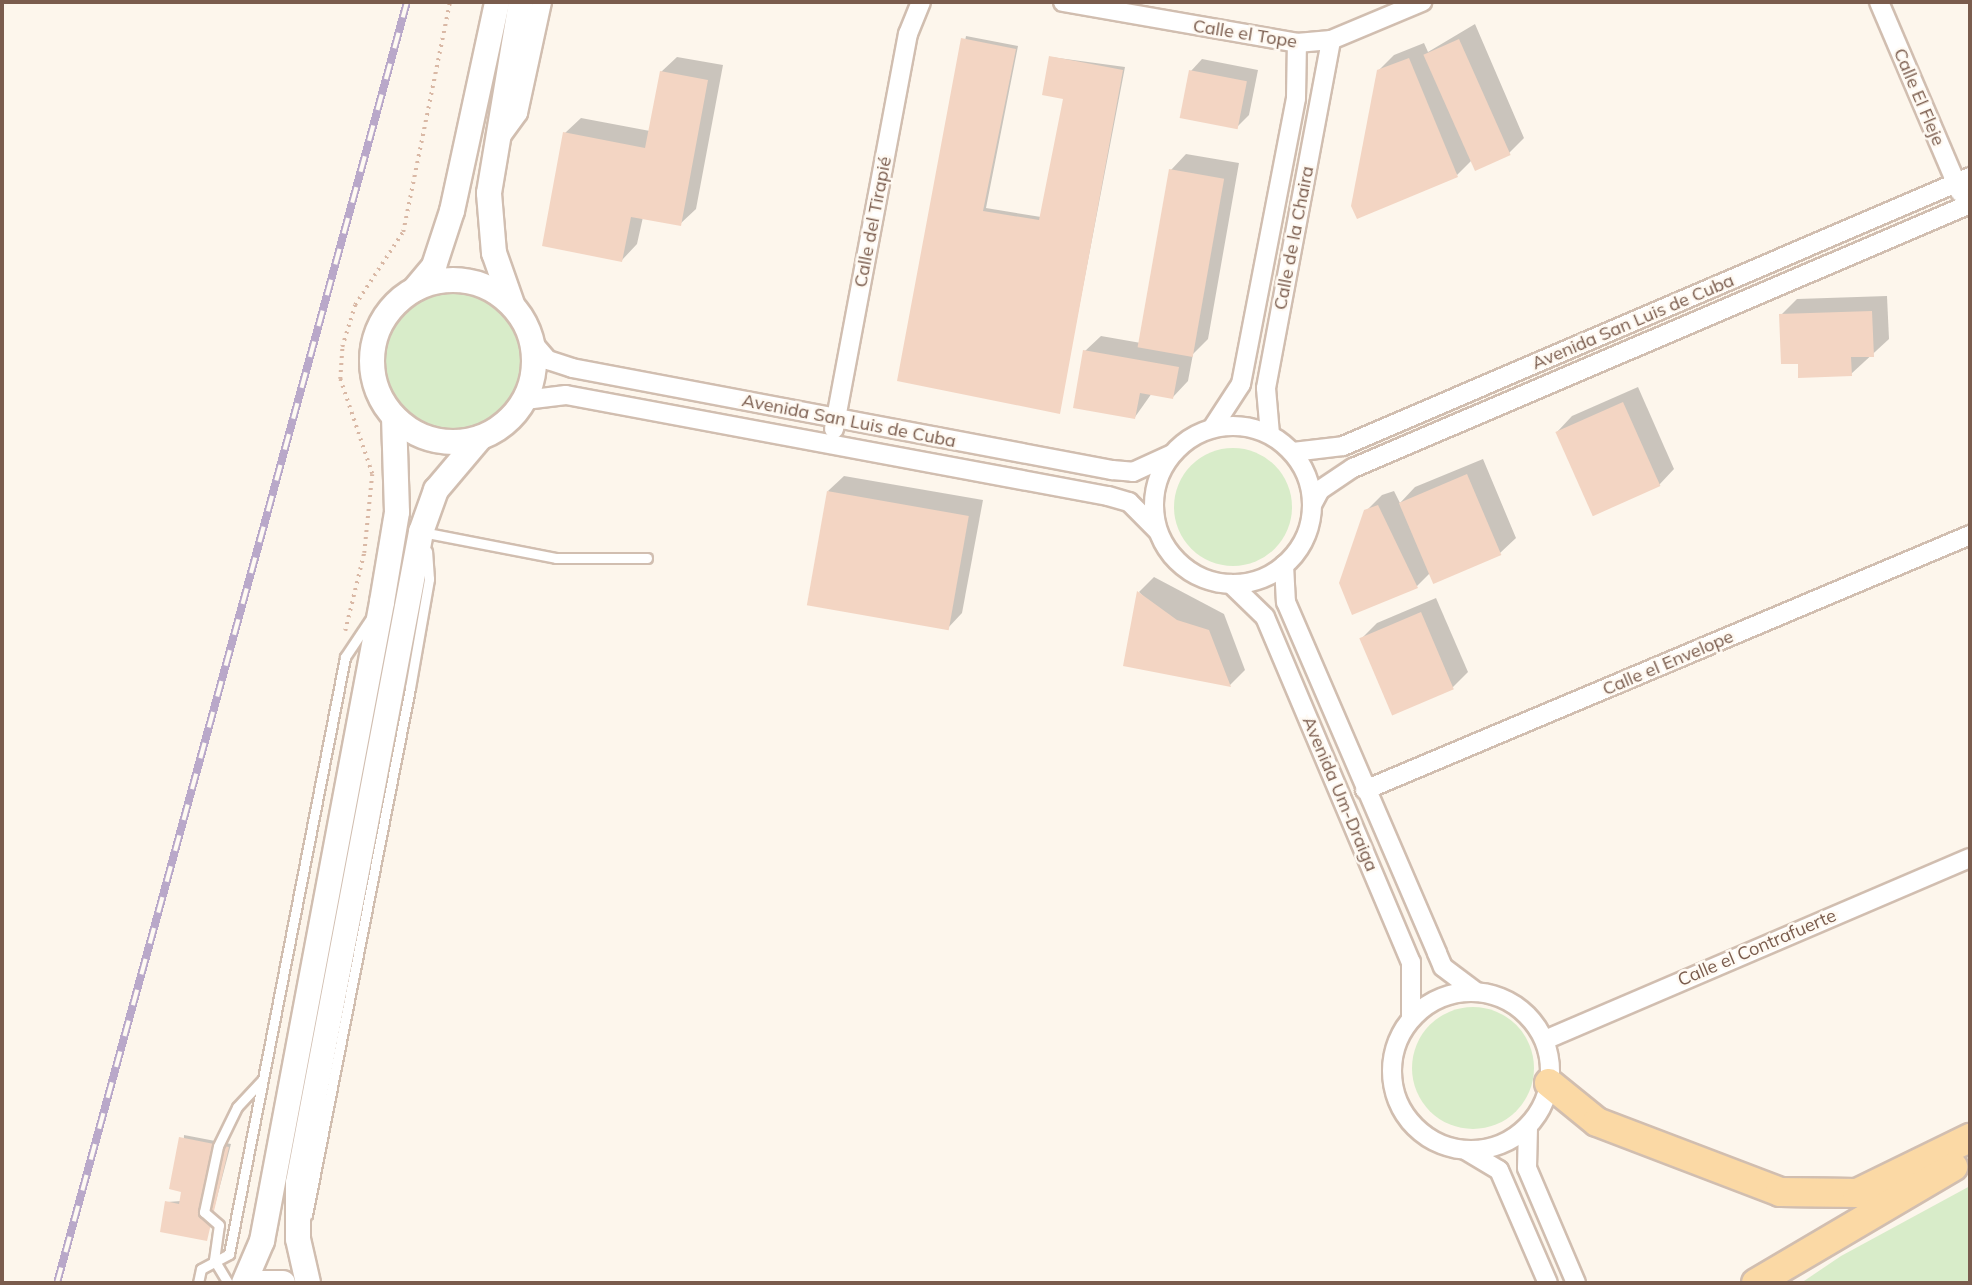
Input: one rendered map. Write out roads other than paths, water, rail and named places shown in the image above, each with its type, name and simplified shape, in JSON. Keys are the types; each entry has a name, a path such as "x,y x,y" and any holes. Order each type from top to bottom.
{"main road":[{"path":"1549,1083 1597,1122 1780,1192 1857,1193 1970,1138"},
{"path":"1756,1283 1970,1158"}],"street":[{"path":"480,438 434,440 394,418 381,400 371,359 383,318 415,289 434,266 452,211 497,2"},
{"path":"309,1283 298,1239 309,1113 421,532 436,490 480,438 513,416 525,400 533,343 512,305 490,223 495,145 522,2"},
{"path":"495,145 518,113 542,2"},
{"name":"Calle del Tirapié","path":"831,444 908,34 920,2"},
{"name":"Calle el Tope","path":"1063,2 1297,43 1331,40 1422,2"},
{"name":"Calle El Fleje","path":"1880,2 1966,196"},
{"name":"Calle de la Chaira","path":"1270,434 1266,388 1331,40"},
{"name":"Calle de la Chaira","path":"1213,427 1241,384 1296,98 1297,43"},
{"name":"Avenida San Luis de Cuba","path":"1293,452 1343,446 1966,196"},
{"name":"Avenida San Luis de Cuba","path":"1313,503 1320,490 1353,468 1966,196"},
{"path":"415,289 456,280 496,292 512,305"},
{"name":"Avenida San Luis de Cuba","path":"533,343 548,360 572,368 1112,470 1133,472 1170,455"},
{"name":"Avenida San Luis de Cuba","path":"525,400 566,395 1108,496 1129,502 1157,530"},
{"path":"244,1283 261,1241 382,602 397,512 394,418"},
{"path":"1242,426 1270,434 1293,452 1313,503 1300,548 1284,565 1260,580 1231,584 1185,569 1157,530 1157,478 1170,455 1213,427 1242,426"},
{"name":"Calle el Envelope","path":"1365,790 1970,535"},
{"name":"Avenida Um-Draiga","path":"1284,565 1286,602 1443,967 1475,991"},
{"name":"Avenida Um-Draiga","path":"1231,584 1265,617 1411,962 1411,1018"},
{"name":"Calle el Contrafuerte","path":"1545,1040 1970,858"},
{"path":"1548,1283 1499,1170 1464,1150 1424,1134 1398,1100 1395,1049 1411,1018 1440,998 1475,991 1517,1006 1545,1040 1549,1083 1528,1127 1527,1168 1576,1283"},
{"path":"1464,1150 1496,1146 1528,1127"},
{"path":"254,1283 283,1283"}],"lane":[{"path":"421,532 556,558 648,558"},
{"path":"198,1283 201,1269 229,1254 345,657 382,602"},
{"path":"228,1283 214,1260 219,1225 204,1212 218,1146 237,1107 263,1079"}],"railway":[{"path":"57,1283 407,2"}]}
